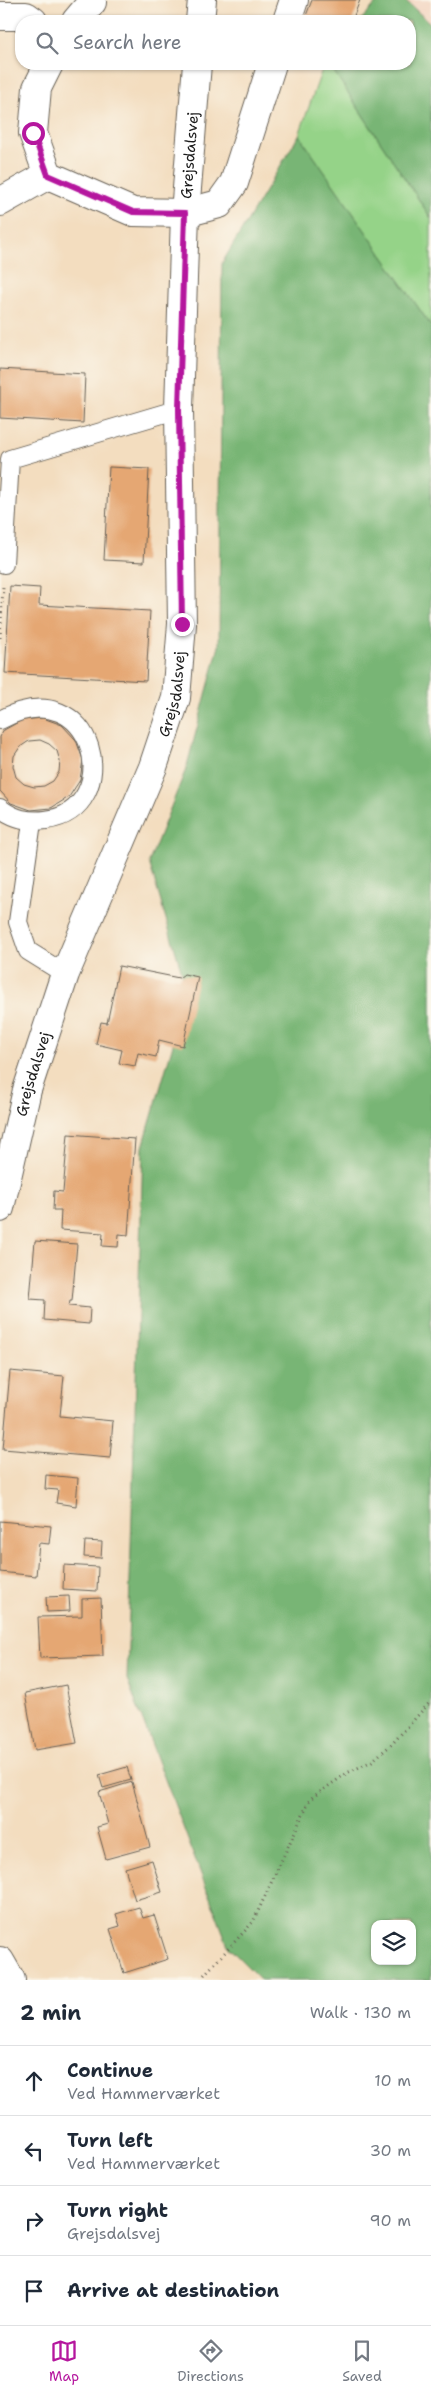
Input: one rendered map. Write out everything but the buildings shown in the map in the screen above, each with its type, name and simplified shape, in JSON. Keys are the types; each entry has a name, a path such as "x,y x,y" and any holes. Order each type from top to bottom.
{"street":[{"path":"201,15 202,0"},
{"path":"289,15 294,0"},
{"path":"0,16 15,16"},
{"path":"46,70 37,88 33,133 48,175 133,212 185,213 219,204 234,183 270,70"},
{"name":"Grejsdalsvej","path":"0,1208 5,1161 65,974 153,767 176,698 182,624 179,409 185,213 196,70"},
{"path":"0,202 48,175"},
{"path":"0,1961 11,1980"}],"lane":[{"path":"4,564 10,459 179,409"},
{"path":"0,720 19,710 41,708 63,714 80,727 91,747 94,769 88,791 74,808 54,819 32,822 10,816 0,808"},
{"path":"32,822 18,922 28,951 65,974"}],"path":[{"path":"0,638 4,564"},
{"path":"204,1975 253,1922 310,1799 347,1773 372,1761 392,1744 431,1701"}],"shaded area":[{"path":"405,0 431,0 431,24"}],"green space":[{"path":"379,0 405,0 431,24 431,218 333,70 416,70 416,15 365,15"},
{"path":"322,70 333,70 431,218 431,326 299,135"},
{"path":"299,135 431,326 431,1980 261,1980 229,1948 127,1679 143,1147 188,993 149,862 186,769 219,646 222,263"}],"route":[{"path":"33,133 48,175 133,212 185,213 179,409 182,624"}]}
